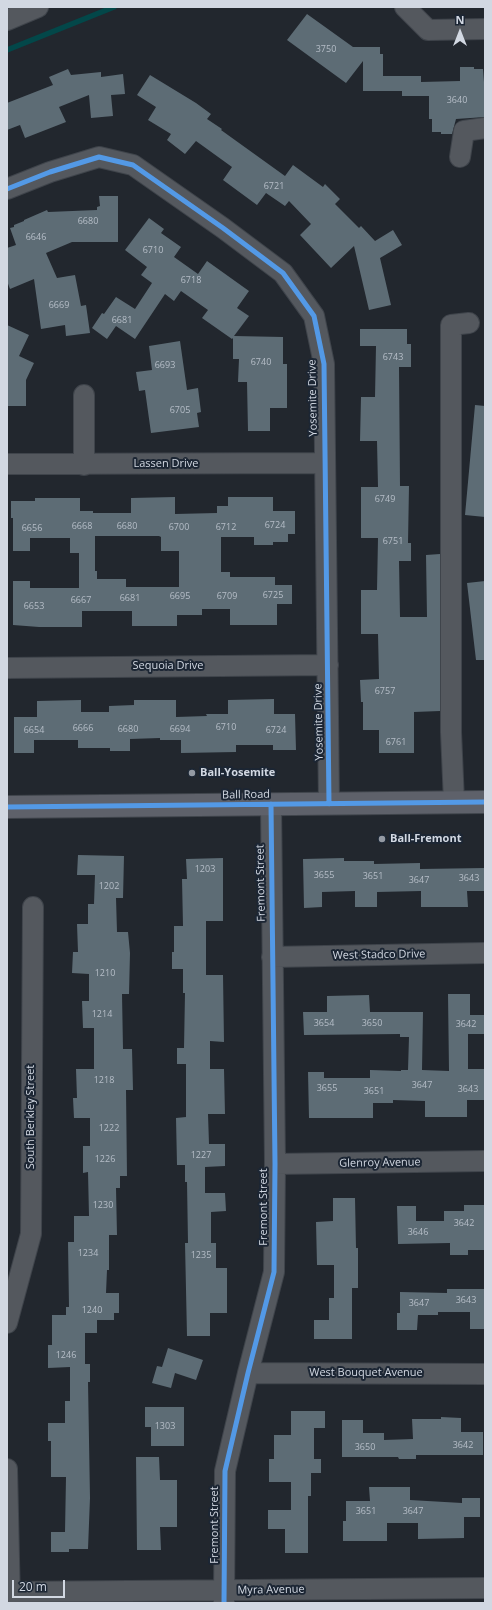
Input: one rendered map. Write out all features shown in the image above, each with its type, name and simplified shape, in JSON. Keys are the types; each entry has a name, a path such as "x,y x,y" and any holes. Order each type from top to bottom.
{"main road":[{"name":"Ball Road","path":"7,807 485,802"}],"street":[{"path":"7,20 38,7"},
{"path":"405,7 428,30 485,29"},
{"path":"460,157 464,131 485,128"},
{"name":"Yosemite Drive","path":"7,189 50,172 100,157 133,165 223,228 283,273 314,316 324,364 329,804"},
{"path":"454,802 451,732 451,325 469,323"},
{"path":"84,395 84,464"},
{"name":"Lassen Drive","path":"7,464 324,463"},
{"name":"Sequoia Drive","path":"7,668 328,665"},
{"name":"Fremont Street","path":"224,1596 225,1471 274,1272 275,1164 271,804"},
{"name":"South Berkley Street","path":"7,1323 31,1234 32,907"},
{"name":"West Stadco Drive","path":"272,957 485,952"},
{"name":"Glenroy Avenue","path":"275,1164 485,1161"},
{"name":"West Bouquet Avenue","path":"248,1373 485,1374"},
{"path":"7,1469 10,1598"},
{"name":"Myra Avenue","path":"10,1598 438,1596 485,1588"}],"building":[{"path":"307,14 353,47 380,47 380,54 383,54 383,76 421,76 421,82 460,81 460,67 474,67 474,69 483,69 485,82 485,117 456,119 452,134 432,132 432,119 429,119 429,96 402,96 402,91 363,91 363,61 346,83 287,40"},
{"path":"68,69 71,75 101,72 101,77 123,74 125,94 111,95 113,116 91,118 89,95 59,107 66,122 25,138 20,125 7,130 7,103 53,85 49,77"},
{"path":"150,75 211,114 207,119 285,176 293,165 323,187 325,184 340,199 335,204 359,228 361,226 375,241 393,230 402,245 380,258 391,305 369,310 354,246 331,268 300,235 311,224 289,201 285,206 266,193 257,205 223,180 232,167 196,141 185,154 167,140 171,134 148,120 156,107 137,95"},
{"path":"99,196 118,196 118,242 72,242 46,253 57,278 75,275 81,306 86,305 90,333 66,336 65,325 41,329 34,279 10,289 7,281 7,248 16,245 10,228 47,210 48,212 97,210 97,207 100,206"},
{"path":"149,218 164,229 161,233 181,247 174,257 198,274 207,261 249,291 237,308 249,316 234,336 283,337 283,364 287,364 287,408 270,408 270,431 248,431 247,382 238,382 239,359 233,359 233,338 232,339 202,318 208,310 181,291 174,301 165,294 135,339 116,326 107,339 92,328 102,313 104,314 116,297 135,309 152,283 141,275 147,267 125,250"},
{"path":"7,325 29,335 19,356 34,363 26,380 26,406 7,406"},
{"path":"360,329 407,329 407,344 411,344 411,367 399,367 400,486 409,486 408,543 411,543 411,561 399,561 400,617 427,617 426,555 440,554 440,711 414,712 414,753 379,753 379,730 363,730 363,702 361,702 360,680 379,679 378,634 361,634 361,590 377,590 378,538 361,538 361,487 378,487 377,441 360,441 361,397 375,397 376,346 360,346"},
{"path":"180,341 187,390 198,388 201,412 197,413 199,427 151,433 145,390 139,391 136,372 152,370 149,346"},
{"path":"475,405 485,406 485,517 465,515"},
{"path":"175,497 175,514 217,513 217,506 228,506 228,497 273,497 273,511 295,511 295,534 288,534 288,542 273,542 273,545 254,545 254,537 221,537 221,572 230,572 230,577 275,577 275,585 292,585 292,604 277,604 277,625 230,625 230,609 202,609 202,615 177,615 177,626 132,626 132,611 82,611 82,627 39,627 13,625 13,581 30,581 30,588 79,588 79,553 70,553 70,538 30,538 30,551 13,551 13,518 11,518 11,501 35,501 35,498 80,498 80,511 93,511 93,513 131,513 131,498","holes":["95,536 161,537 161,551 179,551 179,587 126,587 126,579 97,579 97,571 95,571"]},
{"path":"485,581 485,660 476,660 467,583"},
{"path":"274,699 274,714 295,714 296,750 273,750 273,745 236,745 236,752 181,753 181,740 160,740 160,738 130,739 130,751 110,751 110,748 78,748 78,740 34,740 34,753 14,753 14,717 37,717 37,701 81,700 81,712 109,712 109,706 134,705 134,700 176,700 176,717 207,716 206,714 228,714 228,700"},
{"path":"78,855 124,856 123,898 116,898 117,932 128,932 130,953 129,994 122,994 123,1049 132,1049 133,1090 126,1090 127,1176 120,1176 120,1188 116,1188 117,1235 109,1235 109,1270 107,1270 106,1293 119,1293 119,1313 114,1313 114,1320 97,1320 97,1333 85,1333 85,1364 90,1364 90,1382 88,1382 90,1498 88,1549 69,1549 69,1552 51,1552 51,1532 65,1532 66,1477 51,1477 51,1441 48,1441 48,1423 65,1423 65,1401 70,1401 70,1367 48,1368 48,1345 52,1345 52,1315 66,1315 66,1307 69,1307 68,1242 74,1242 74,1216 89,1216 88,1172 83,1173 83,1146 90,1146 90,1118 74,1118 73,1098 77,1098 76,1069 94,1069 94,1028 83,1028 82,1001 89,1001 89,974 72,973 73,952 78,952 77,924 88,924 88,904 94,904 95,875 77,875"},
{"path":"223,858 223,921 206,921 206,975 223,975 224,1042 210,1041 210,1069 224,1069 225,1114 208,1114 209,1144 225,1144 225,1166 205,1167 205,1193 225,1193 226,1211 211,1212 211,1243 216,1243 216,1268 227,1268 227,1313 210,1313 210,1336 187,1336 185,1243 188,1243 187,1182 185,1182 185,1165 177,1165 176,1118 186,1117 186,1064 177,1064 177,1048 184,1048 185,993 183,993 183,969 172,969 172,952 174,952 174,926 183,926 182,879 187,879 186,859"},
{"path":"344,858 344,861 374,861 374,864 420,863 420,869 485,868 485,891 467,891 468,907 421,907 421,891 377,892 377,907 355,907 355,891 322,892 322,907 304,908 303,859"},
{"path":"448,994 470,994 470,1015 485,1015 485,1034 468,1034 468,1069 485,1069 485,1100 467,1100 467,1117 425,1117 425,1101 393,1100 393,1103 373,1103 373,1118 309,1118 308,1072 324,1072 324,1078 370,1078 370,1070 408,1070 409,1037 400,1037 400,1034 304,1035 303,1012 327,1012 327,996 369,995 370,1012 423,1012 422,1070 449,1071"},
{"path":"333,1198 355,1198 356,1248 358,1248 358,1288 352,1288 352,1339 314,1339 314,1320 329,1320 329,1298 334,1298 334,1265 317,1265 316,1222 333,1221"},
{"path":"464,1205 485,1205 485,1250 468,1250 468,1255 450,1255 450,1243 398,1244 397,1206 416,1206 416,1221 444,1221 444,1211 464,1211"},
{"path":"447,1289 485,1289 485,1329 470,1329 470,1312 438,1312 438,1315 418,1315 417,1330 397,1330 397,1313 400,1313 400,1292 447,1293"},
{"path":"168,1348 203,1360 196,1380 175,1373 171,1388 152,1383 157,1366 162,1367"},
{"path":"145,1407 184,1407 184,1446 151,1446 151,1427 145,1427"},
{"path":"291,1411 325,1411 325,1428 314,1428 314,1459 321,1459 321,1473 311,1473 311,1496 308,1496 308,1553 285,1553 285,1529 268,1529 268,1510 291,1510 291,1482 269,1482 269,1459 274,1459 274,1435 291,1435"},
{"path":"441,1417 461,1418 461,1432 483,1432 483,1455 416,1455 416,1459 399,1459 398,1457 342,1457 342,1420 363,1420 363,1433 384,1433 384,1440 413,1439 412,1419 441,1419"},
{"path":"136,1457 159,1457 160,1480 177,1480 177,1527 160,1527 161,1550 137,1550"},
{"path":"369,1487 410,1487 410,1500 462,1503 462,1498 480,1498 480,1517 464,1517 464,1538 418,1539 418,1523 387,1523 387,1541 343,1541 343,1521 346,1521 346,1501 370,1501"}],"waterway":[{"path":"7,50 114,7"}],"cycle path":[{"path":"7,189 50,172 99,157 133,165 223,228 283,273 314,316 324,364 329,804"},
{"path":"7,807 485,802"},
{"path":"224,1603 225,1471 274,1272 275,1164 271,804"}],"place":[{"name":"Ball-Yosemite","path":"192,773"},
{"name":"Ball-Fremont","path":"382,839"}]}
